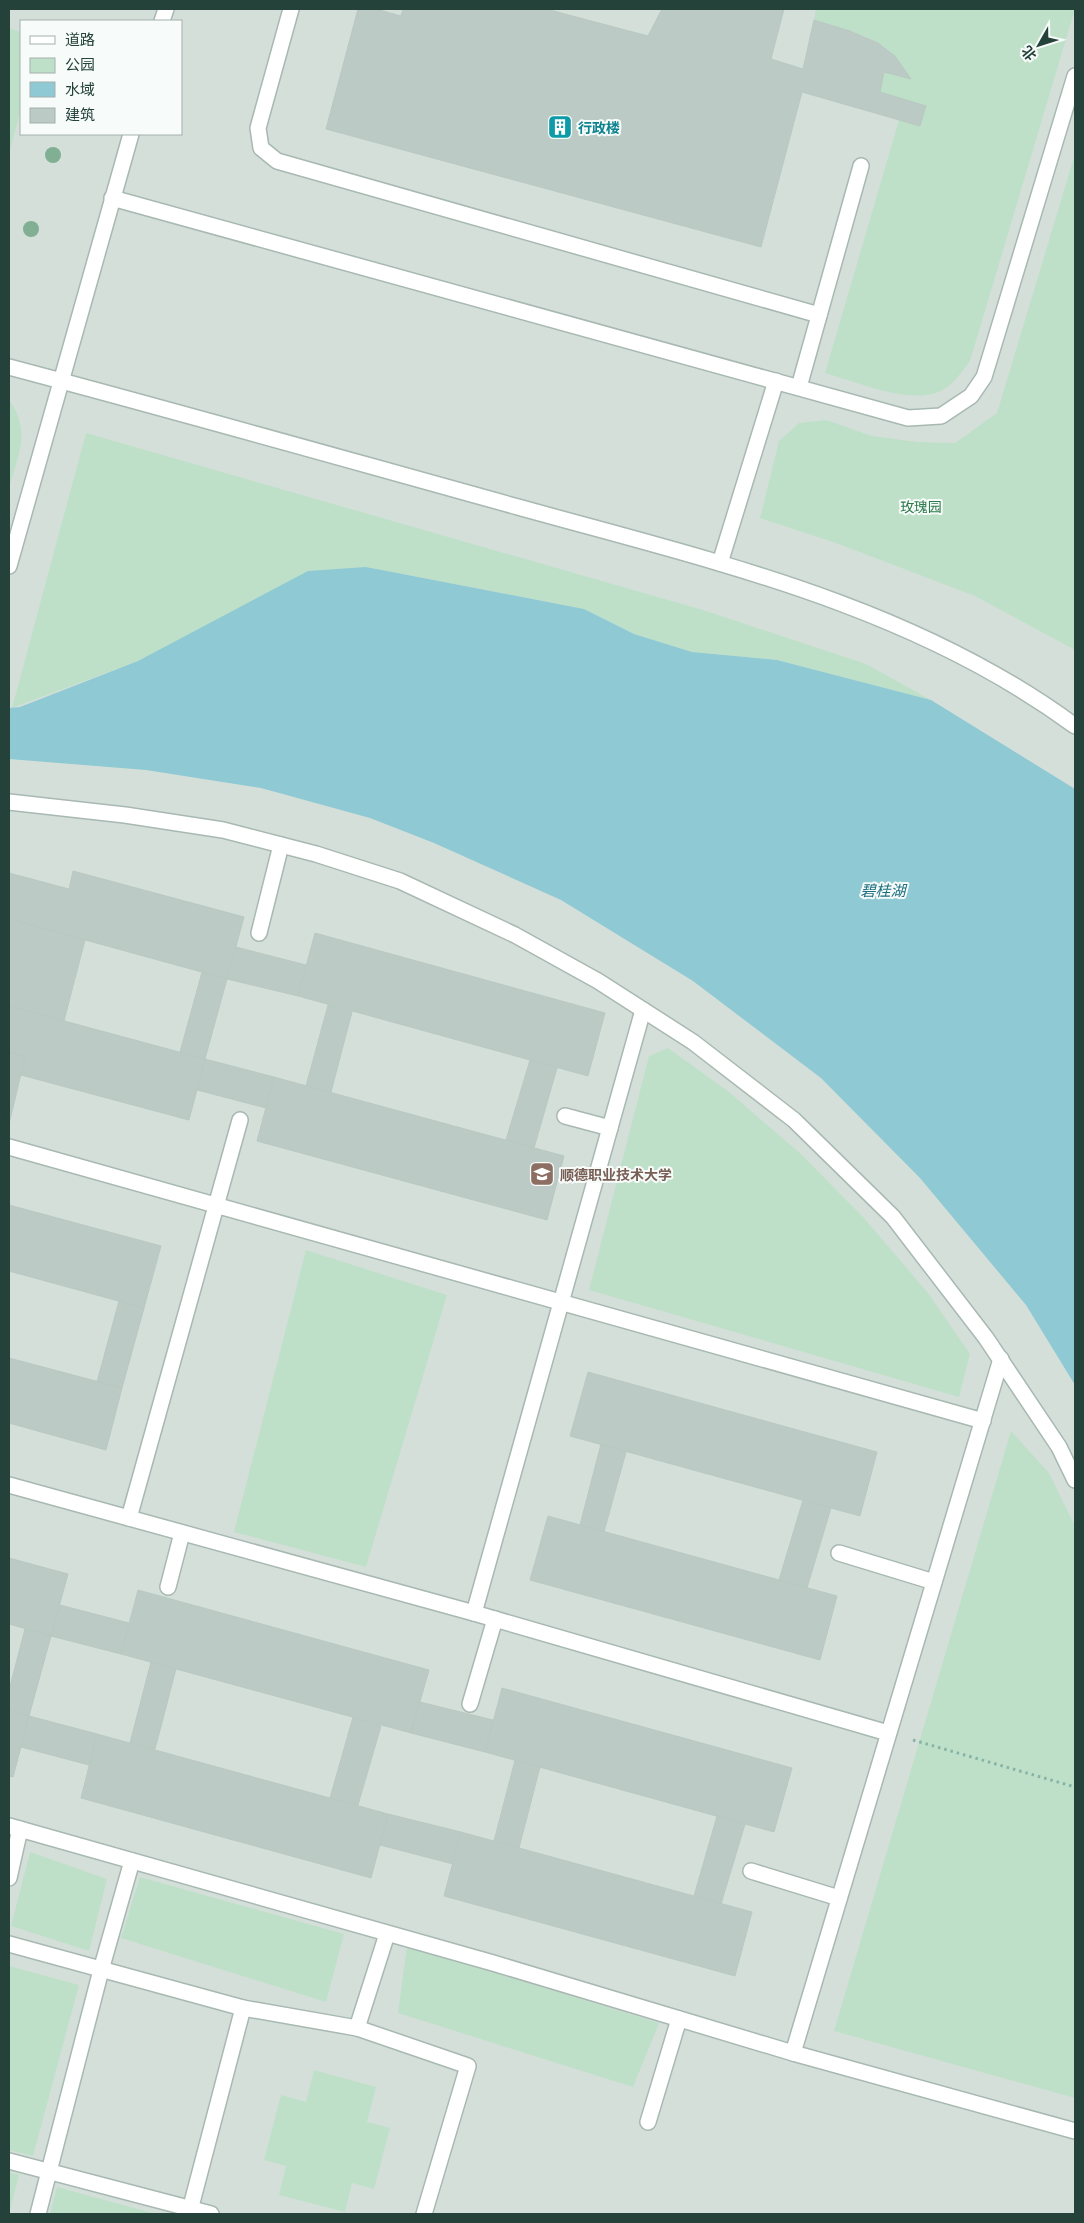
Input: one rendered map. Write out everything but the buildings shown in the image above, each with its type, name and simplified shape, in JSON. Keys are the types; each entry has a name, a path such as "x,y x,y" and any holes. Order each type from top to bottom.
{"street":[{"path":"291,9 258,128 261,148 277,161 819,315"},
{"path":"112,198 908,418 941,416 971,396 984,377 1075,76"},
{"path":"9,566 131,135"},
{"path":"798,387 861,166"},
{"path":"9,367 781,580 917,632 1046,704 1075,726"},
{"path":"720,564 776,381"},
{"path":"9,802 124,814 223,830 281,845 400,882 515,935 598,981 693,1042 794,1120 893,1216 1001,1360 1059,1447 1075,1480"},
{"path":"259,933 281,845"},
{"path":"474,1613 643,1010"},
{"path":"565,1116 610,1128"},
{"path":"129,1518 240,1120"},
{"path":"9,1147 982,1421"},
{"path":"793,2053 1001,1360"},
{"path":"9,1485 474,1613 888,1733"},
{"path":"168,1587 182,1533"},
{"path":"839,1553 934,1582"},
{"path":"470,1704 495,1619"},
{"path":"9,1878 15,1827 793,2053 1075,2131"},
{"path":"38,2214 101,1970 132,1861"},
{"path":"751,1871 839,1898"},
{"path":"357,2028 387,1934"},
{"path":"9,1944 243,2008 357,2028 468,2066 424,2214"},
{"path":"190,2211 243,2008"},
{"path":"648,2122 680,2019"},
{"path":"9,2161 190,2211 211,2214"}],"path":[{"path":"888,1733 1075,1788"}],"shaded area":[{"name":"顺德职业技术大学","path":"9,9 1075,9 1075,2214 9,2214"}],"green space":[{"path":"816,9 1075,9 970,361 953,382 941,391 928,395 898,394 825,373 899,120 920,126 926,107 880,92 884,72 910,78 895,56 867,37 814,20"},
{"path":"9,28 20,32 20,113 9,154"},
{"name":"玫瑰园","path":"1075,154 1075,650 975,596 833,542 760,518 779,441 799,423 826,420 872,436 918,442 955,443 997,413"},
{"path":"9,400 20,422 21,443 9,489"},
{"path":"86,433 703,610 866,664 931,700 777,660 692,652 634,634 584,609 366,567 138,661 12,708"},
{"path":"668,1048 729,1092 801,1154 864,1218 928,1293 970,1354 959,1397 589,1290 649,1056"},
{"path":"306,1250 447,1295 366,1567 234,1532"},
{"path":"1011,1431 1049,1473 1075,1526 1075,2098 834,2031"},
{"path":"30,1852 107,1879 89,1951 11,1926"},
{"path":"140,1877 344,1934 326,2002 121,1938"},
{"path":"407,1946 659,2023 633,2087 398,2013"},
{"path":"9,1966 79,1985 33,2156 9,2150"},
{"path":"314,2070 376,2087 367,2122 390,2128 374,2189 352,2183 345,2212 279,2195 286,2166 264,2160 281,2095 306,2102"},
{"path":"9,2172 19,2175 9,2214"},
{"path":"57,2187 156,2214 50,2214"}],"water":[{"name":"碧桂湖","path":"366,567 584,609 634,634 692,652 777,660 931,700 1075,789 1075,1385 1026,1305 920,1178 821,1078 693,981 561,900 434,843 370,818 261,788 146,770 9,759 9,708 20,707 138,661 308,571"}],"place":[{"name":"行政楼","path":"560,127"},
{"name":"顺德职业技术大学","path":"542,1174"}]}
